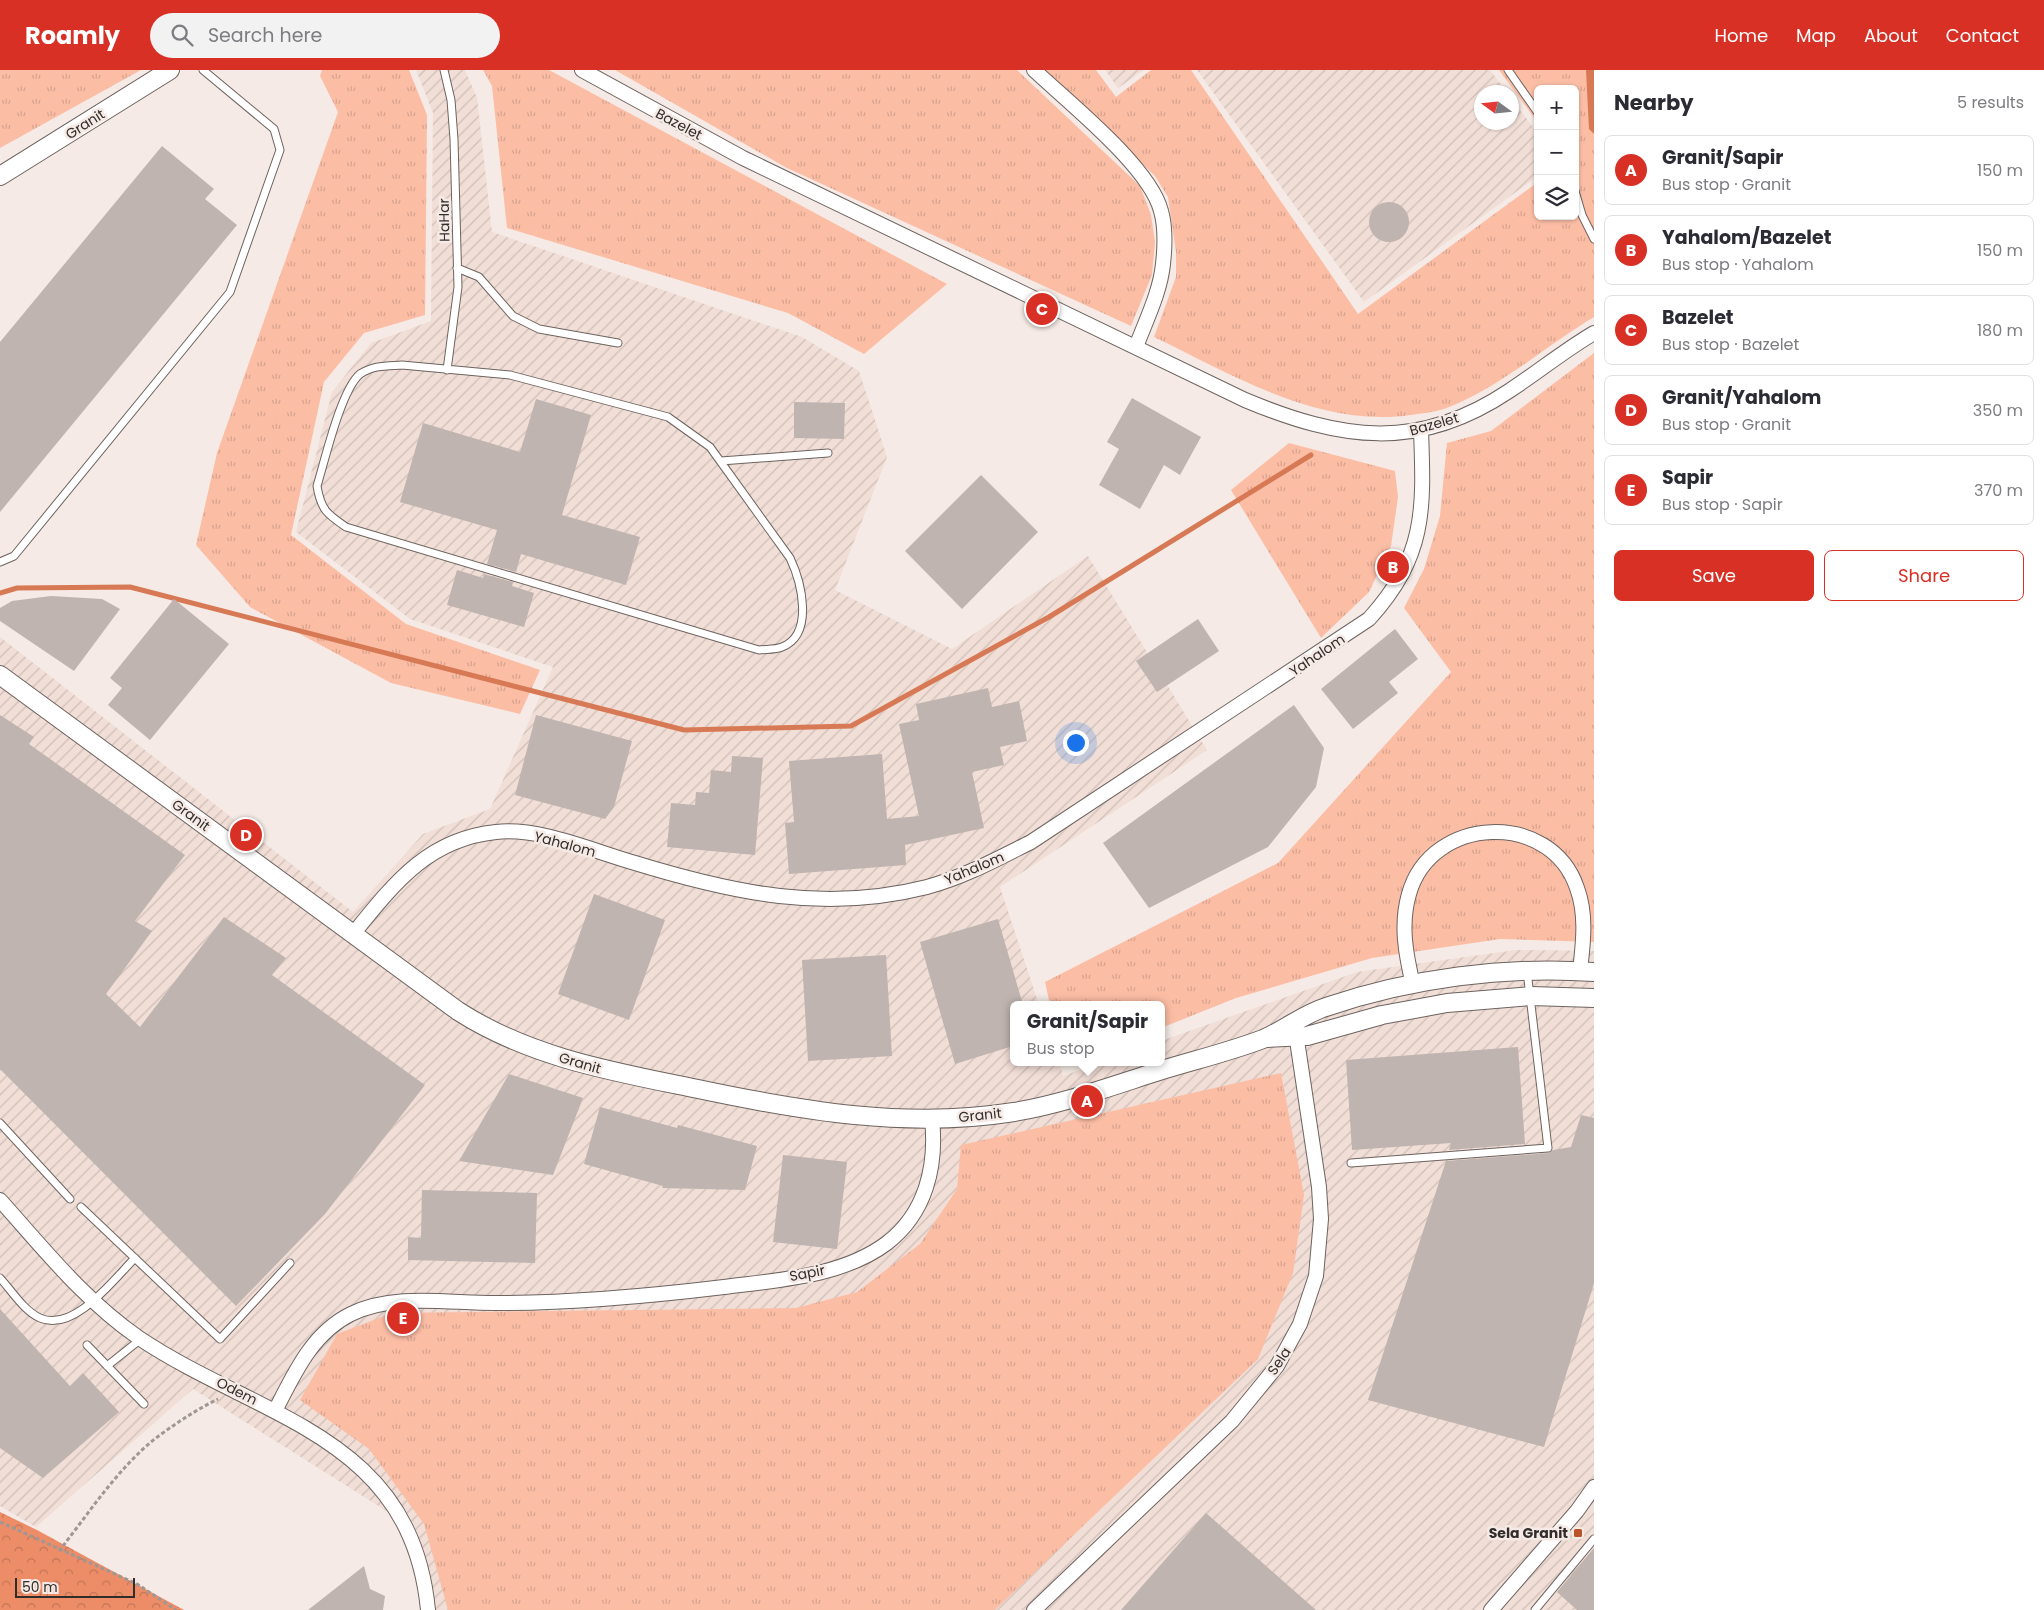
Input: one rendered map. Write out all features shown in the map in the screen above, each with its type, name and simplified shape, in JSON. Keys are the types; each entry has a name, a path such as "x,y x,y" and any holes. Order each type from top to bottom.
{"street":[{"name":"Granit","path":"0,176 170,70"},
{"name":"Bazelet","path":"582,70 743,158 1245,400 1317,426 1367,434 1421,430 1449,422 1478,409 1508,392 1594,333"},
{"path":"1034,70 1133,164 1149,183 1161,210 1165,236 1163,265 1157,293 1136,348"},
{"name":"Yahalom","path":"353,934 397,881 418,863 438,850 468,837 496,832 523,833 547,837 684,878 767,895 804,900 844,900 927,887 990,863 1031,842 1369,619 1390,595 1406,569 1415,542 1422,508 1421,430"},
{"name":"Granit","path":"0,675 471,1020 512,1040 557,1057 606,1071 782,1106 854,1116 932,1119 985,1116 1044,1106 1295,1030"},
{"path":"1295,1030 1324,1007 1413,985 1484,974 1527,971 1587,972 1583,921 1577,888 1570,872 1560,859 1545,847 1527,838 1503,832 1480,832 1459,838 1442,847 1427,859 1416,875 1404,914 1404,936 1413,985"},
{"path":"1295,1030 1414,1008 1480,999 1531,996 1594,998"},
{"name":"Sela","path":"1034,1610 1232,1421 1277,1366 1300,1324 1316,1276 1321,1219 1319,1187 1295,1030"},
{"name":"Sapir","path":"275,1411 301,1362 323,1334 352,1314 370,1307 417,1302 542,1302 661,1294 814,1273 842,1266 867,1255 887,1243 903,1228 915,1213 924,1196 933,1158 932,1119"},
{"name":"Odem","path":"0,1200 92,1301 141,1339 307,1427 343,1451 373,1479 397,1511 415,1546 426,1583 428,1610"},
{"path":"1491,1610 1577,1511 1594,1487"}],"lane":[{"path":"0,562 14,556 230,292 280,150 274,129 203,70"},
{"name":"HaHar","path":"444,70 451,100 454,139 458,287 446,370"},
{"path":"1508,70 1534,107"},
{"path":"1579,205 1594,239"},
{"path":"457,268 479,277 513,316 539,328 618,343"},
{"path":"379,366 446,370 510,375 668,416 710,447 790,558 798,575 803,598 802,622 797,635 783,647 759,650 739,645 346,527 327,513 320,502 317,486 348,388 361,374 379,366"},
{"path":"721,461 828,453"},
{"path":"1351,1163 1548,1148 1527,971"},
{"path":"0,1123 70,1199"},
{"path":"81,1206 220,1338 290,1263"},
{"path":"0,1278 29,1311 41,1319 54,1320 73,1317 92,1301 135,1258"},
{"path":"107,1366 141,1339"},
{"path":"87,1345 144,1404"},
{"path":"1535,1610 1594,1540"}],"path":[{"path":"59,1551 114,1481 155,1439 190,1414 236,1391"},
{"path":"0,1522 59,1551 137,1584 176,1610"}],"shaded area":[{"path":"416,70 465,70 477,98 492,232 802,337 859,371 887,457 835,590 952,649 1088,556 1207,750 1000,887 1038,1001 1010,1001 1010,1066 1060,1066 1063,1076 1091,1066 1165,1066 1165,1040 1357,972 1516,950 1594,951 1594,1610 430,1610 404,1522 193,1389 36,1527 0,1506 0,637 353,912 423,834 490,809 553,667 410,619 296,532 332,392 371,343 431,321 433,113"},
{"path":"1105,70 1144,70 1118,88"},
{"path":"1197,70 1490,70 1502,85 1474,85 1474,130 1519,130 1519,108 1534,129 1534,179 1364,302"},
{"path":"1586,70 1594,70 1594,134 1589,129"}],"green space":[{"path":"0,70 141,70 0,148"},
{"path":"322,70 409,70 427,115 425,315 364,333 324,382 291,535 406,624 540,670 520,714 391,683 250,607 196,545 217,453 338,112 320,76"},
{"path":"483,70 549,70 947,284 864,354 788,313 507,228 492,86"},
{"path":"615,70 1017,70 1140,186 1151,215 1155,242 1152,275 1131,326 787,168"},
{"path":"1045,70 1096,70 1116,97 1151,70 1191,70 1358,314 1534,185 1534,220 1579,220 1579,85 1534,85 1534,118 1519,97 1519,85 1510,85 1499,70 1594,70 1594,317 1486,389 1468,399 1440,410 1411,415 1377,417 1343,414 1278,396 1154,337 1176,277 1176,252 1168,197 1155,176"},
{"path":"1594,353 1594,942 1500,939 1372,958 1236,998 1165,1026 1165,1001 1049,1001 1045,982 1278,863 1451,672 1404,608 1424,569 1440,516 1447,443 1491,431"},
{"path":"1289,443 1395,471 1398,497 1391,546 1369,592 1321,638 1231,490"},
{"path":"1281,1073 1304,1195 1293,1273 1258,1359 995,1610 448,1610 424,1524 369,1449 300,1400 337,1334 392,1313 796,1308 857,1292 920,1244 957,1189 961,1145"},
{"path":"0,1512 37,1530 184,1610 0,1610"}],"building":[{"path":"162,146 214,189 205,199 237,225 0,512 0,342"},
{"path":"1393,202 1400,205 1406,211 1409,222 1408,230 1400,239 1393,242 1385,242 1378,239 1370,230 1369,218 1372,211 1381,203"},
{"path":"1132,398 1201,437 1180,475 1164,465 1140,509 1099,485 1119,449 1107,442"},
{"path":"536,399 591,415 562,515 640,537 626,585 521,554 516,572 487,564 497,530 400,502 423,423 520,452"},
{"path":"794,402 845,403 844,439 794,438"},
{"path":"981,475 1038,532 962,609 905,551"},
{"path":"457,570 483,578 484,574 513,582 512,586 534,593 524,627 447,605"},
{"path":"51,596 102,599 120,609 74,671 0,621 0,608 12,601"},
{"path":"174,599 229,644 150,740 108,705 122,688 110,678"},
{"path":"1198,619 1219,651 1157,692 1136,661"},
{"path":"1395,629 1418,659 1389,682 1398,693 1353,729 1321,689"},
{"path":"988,688 992,707 1019,701 1027,741 1000,747 1004,765 972,772 984,828 905,845 906,865 789,874 785,823 794,822 789,761 882,754 887,819 919,816 899,724 919,720 916,704"},
{"path":"1294,705 1324,748 1316,787 1268,847 1149,908 1103,843"},
{"path":"0,715 34,737 29,744 185,855 135,921 152,931 106,994 140,1027 224,917 286,958 272,975 425,1085 325,1214 236,1306 0,1069"},
{"path":"536,715 632,741 614,807 605,819 515,795"},
{"path":"732,756 763,758 755,855 667,847 671,803 695,805 696,792 709,793 711,770 731,772"},
{"path":"594,894 665,920 629,1020 558,994"},
{"path":"998,919 1022,1001 1010,1001 1010,1047 955,1064 920,942"},
{"path":"886,955 892,1056 808,1061 802,960"},
{"path":"1518,1047 1525,1144 1449,1150 1451,1143 1352,1150 1346,1060"},
{"path":"509,1074 583,1098 553,1175 459,1161"},
{"path":"600,1107 677,1128 678,1125 757,1146 745,1190 662,1188 663,1186 584,1164"},
{"path":"1581,1115 1594,1118 1594,1283 1544,1447 1368,1400 1446,1161 1548,1153 1553,1150 1571,1147"},
{"path":"783,1155 847,1162 837,1249 773,1242"},
{"path":"422,1190 537,1193 535,1263 408,1260 408,1237 421,1238"},
{"path":"0,1309 70,1386 83,1373 119,1412 43,1478 0,1448"},
{"path":"1206,1513 1316,1610 1121,1610"},
{"path":"1594,1548 1594,1610 1577,1610 1557,1592"},
{"path":"364,1566 370,1589 385,1596 383,1610 308,1610"}],"waterway":[{"path":"0,593 17,588 130,587 684,730 851,726 1049,617 1311,455"}],"place":[{"name":"Bazelet","path":"1042,309"},
{"name":"Yahalom/Bazelet","path":"1393,567"},
{"name":"Granit/Yahalom","path":"246,835"},
{"name":"Granit/Sapir","path":"1087,1101"},
{"name":"Sapir","path":"403,1318"},
{"name":"Sela Granit","path":"1578,1533"}]}
